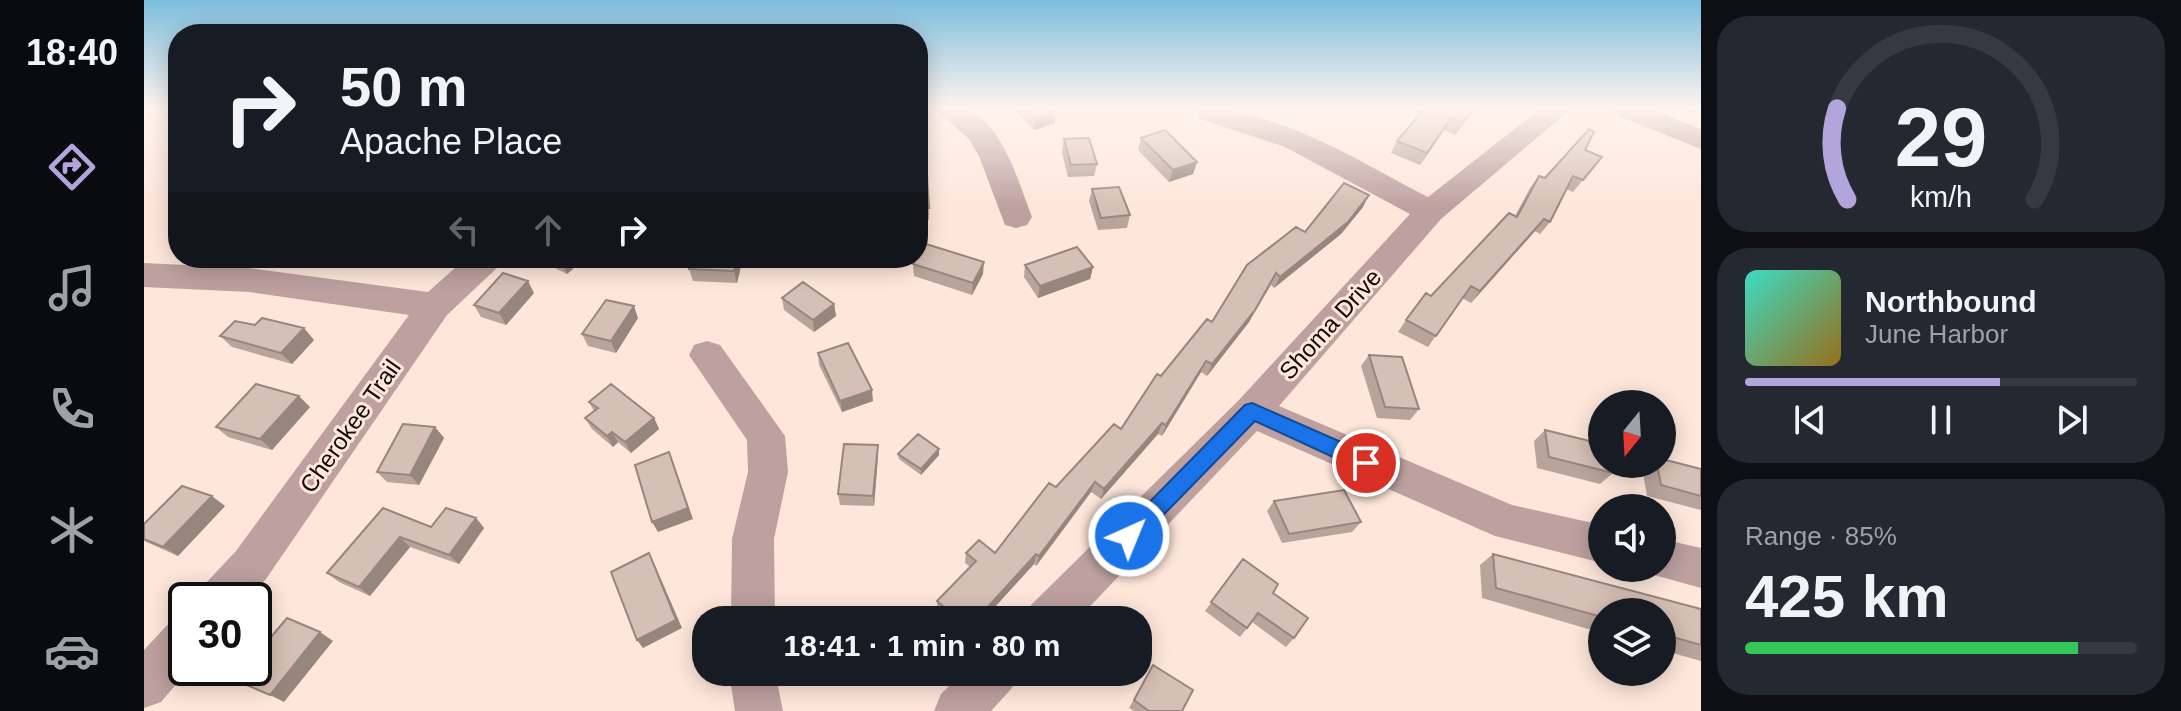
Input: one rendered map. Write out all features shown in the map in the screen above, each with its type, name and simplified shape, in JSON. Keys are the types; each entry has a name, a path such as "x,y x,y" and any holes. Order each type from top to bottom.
{"street":[{"path":"985,142 994,156 1016,217"},
{"path":"1297,142 1430,211"},
{"name":"Shoma Drive","path":"1061,606 1252,411 1430,211 1516,142"},
{"name":"Cherokee Trail","path":"236,582 435,306 476,268"},
{"path":"144,275 249,280 435,306"},
{"path":"707,355 766,436 768,472 753,539 753,606"},
{"path":"1252,411 1510,523 1588,541"},
{"path":"1676,562 1701,568"},
{"path":"144,685 168,658"},
{"path":"755,686 759,711"},
{"path":"958,711 982,686"}],"building":[{"path":"1065,142 1090,142 1097,164 1071,165"},
{"path":"1145,142 1177,142 1197,162 1173,170"},
{"path":"1400,142 1434,142 1427,153"},
{"path":"1577,142 1589,142 1585,150 1602,157 1583,180 1573,176 1550,222 1544,219 1480,291 1471,286 1436,336 1406,320 1426,293 1431,296 1509,213 1517,217 1539,176 1545,178"},
{"path":"1344,183 1369,195 1348,222 1280,277 1276,273 1255,310 1212,364 1206,361 1166,425 1162,423 1104,489 1095,482 1039,556 1036,554 989,606 943,606 937,601 976,561 966,553 979,540 995,553 1049,483 1056,487 1114,424 1121,429 1157,374 1161,376 1207,319 1212,322 1247,265 1296,227 1305,232"},
{"path":"1119,187 1130,215 1101,218 1092,189"},
{"path":"928,245 984,262 973,283 926,268"},
{"path":"1077,247 1093,267 1040,286 1025,265"},
{"path":"689,268 735,268 734,271"},
{"path":"503,273 528,281 499,313 474,305"},
{"path":"803,282 834,304 813,320 782,298"},
{"path":"606,300 634,306 611,341 582,334"},
{"path":"262,318 304,328 281,353 220,336 235,321 255,325"},
{"path":"848,343 872,390 840,401 818,353"},
{"path":"1369,355 1402,357 1419,409 1385,407"},
{"path":"256,384 299,396 260,439 216,427"},
{"path":"611,384 654,418 625,442 612,432 607,436 585,418 598,408 589,402"},
{"path":"403,424 435,427 410,475 377,472"},
{"path":"1545,430 1588,441 1588,467 1549,457"},
{"path":"918,434 939,449 921,469 898,454"},
{"path":"844,444 878,445 873,496 838,494"},
{"path":"669,452 688,508 652,522 635,465"},
{"path":"1676,463 1701,469 1701,496 1661,485 1660,478 1676,478"},
{"path":"182,486 212,496 163,547 144,539 144,524"},
{"path":"1344,490 1361,522 1289,534 1274,501"},
{"path":"383,508 431,527 446,508 476,518 449,555 400,537 359,587 327,573"},
{"path":"649,553 676,620 637,640 611,572"},
{"path":"1493,554 1588,579 1588,582 1659,598 1588,598 1588,613 1496,588"},
{"path":"1243,559 1278,584 1273,593 1308,618 1294,638 1258,613 1247,628 1211,602"},
{"path":"1676,602 1701,609 1701,645 1676,638"},
{"path":"287,618 320,632 270,695 249,686 272,686 272,636"},
{"path":"1152,667 1193,690 1182,711 1149,711 1134,700 1142,686 1152,686"}],"route":[{"path":"1129,536 1252,411 1366,463"}]}
